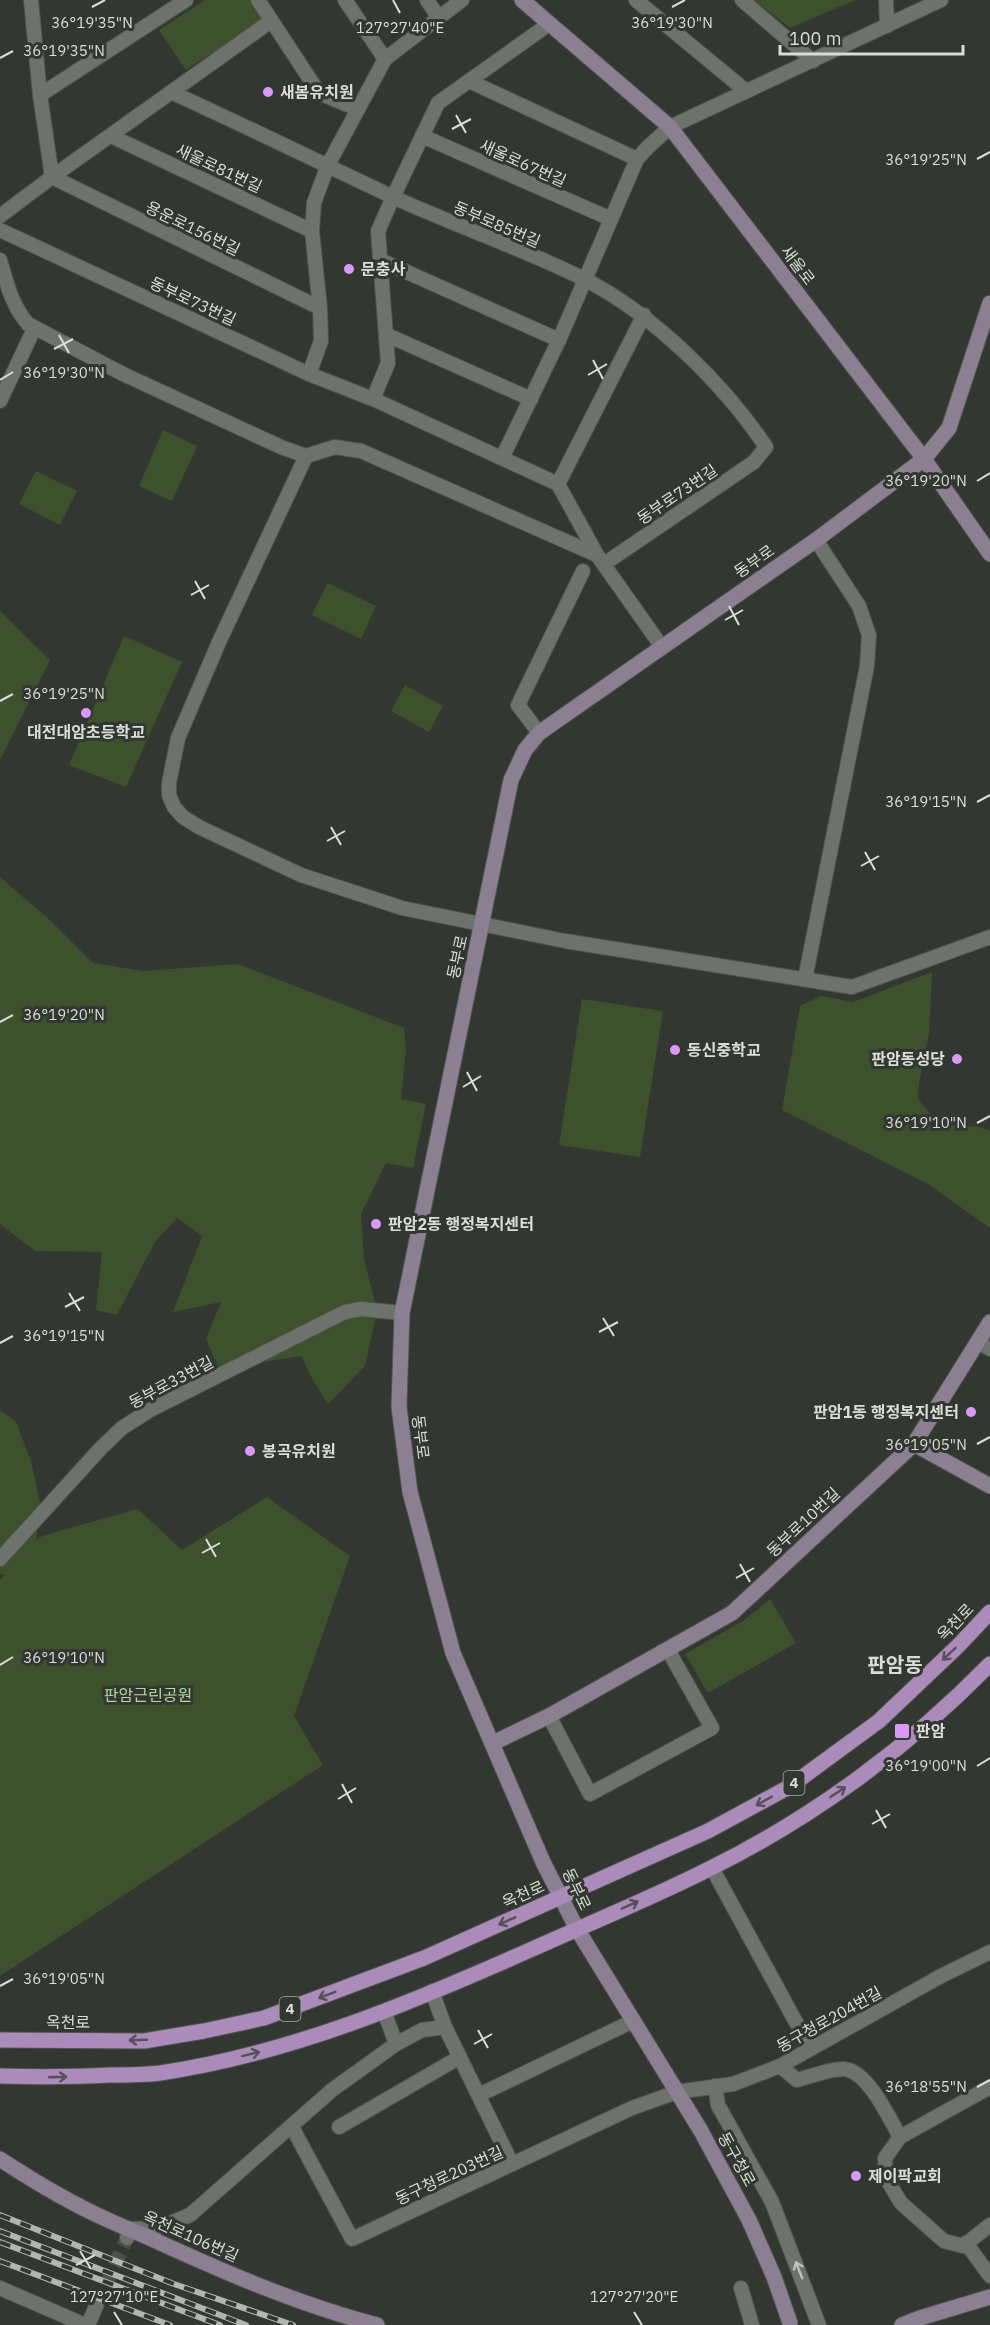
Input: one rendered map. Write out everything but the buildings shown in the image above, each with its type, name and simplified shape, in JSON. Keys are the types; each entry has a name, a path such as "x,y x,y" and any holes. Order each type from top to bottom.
{"main road":[{"name":"새울로","path":"522,0 670,127 924,459 990,554"},
{"name":"동부로","path":"576,1929 453,1653 410,1492 399,1407 402,1313 511,780 525,750 540,734 816,540 924,459 949,428 990,303"},
{"name":"동부로10번길","path":"493,1743 549,1716 732,1613 914,1444 984,1345 990,1322"},
{"path":"914,1444 990,1486"},
{"name":"옥천로","path":"0,2040 144,2041 204,2031 264,2018 424,1958 708,1831 789,1787 879,1721 958,1646 990,1612"},
{"name":"4","path":"0,2076 51,2078 157,2073 301,2042 384,2011 712,1868 780,1830 859,1778 958,1697 990,1664"},
{"name":"동구청로","path":"576,1929 677,2092 749,2220 790,2323"},
{"name":"옥천로106번길","path":"0,2159 42,2187 108,2220 128,2234 272,2290 377,2325"},
{"path":"902,2325 990,2297"}],"street":[{"path":"32,0 40,95 52,177"},
{"path":"40,95 186,0"},
{"path":"258,0 319,93 358,109"},
{"path":"345,0 385,59"},
{"path":"427,0 439,18"},
{"path":"309,374 321,341 312,231 314,203 328,165 385,59 462,0"},
{"path":"636,0 746,91"},
{"path":"742,0 813,61"},
{"path":"886,0 886,26"},
{"path":"502,458 559,339 637,159 648,147 670,127 941,0"},
{"path":"0,216 271,21"},
{"path":"373,399 388,363 378,231 393,197 438,103 549,24"},
{"path":"469,81 637,159"},
{"name":"동부로85번길","path":"171,92 393,197 585,280 644,315 666,333 712,381 753,428 766,447"},
{"name":"새울로81번길","path":"111,136 312,231"},
{"name":"새울로67번길","path":"422,136 611,219"},
{"name":"용운로156번길","path":"52,177 320,308"},
{"name":"동부로73번길","path":"0,230 309,374 373,399 558,484"},
{"path":"0,261 19,314 34,329 216,418 306,456 334,447 361,451 600,560"},
{"path":"382,261 559,339"},
{"path":"644,315 558,484 600,560 662,647"},
{"path":"0,401 34,329"},
{"path":"387,335 531,399"},
{"name":"동부로73번길","path":"600,560 754,462 766,447"},
{"name":"동부로","path":"306,456 219,642 178,738 172,760 169,795 174,807 183,817 199,827 301,875 402,908 565,941 852,987 990,937"},
{"path":"805,979 867,666 869,635 859,606 816,540"},
{"path":"540,734 518,705 583,571"},
{"name":"동부로33번길","path":"0,1559 101,1448 122,1428 150,1410 345,1312 361,1309 402,1313"},
{"path":"549,1716 590,1794 712,1728 668,1650"},
{"path":"712,1868 810,2048"},
{"name":"동구청로204번길","path":"677,2092 733,2084 780,2066 941,1976 990,1952"},
{"path":"432,1991 445,2027 512,2164"},
{"path":"384,2011 396,2044"},
{"path":"478,2095 633,2021"},
{"path":"128,2234 158,2228 190,2216 332,2090 396,2044 422,2030 445,2027"},
{"path":"339,2127 460,2057"},
{"path":"780,2066 797,2080 843,2069 859,2074 878,2098 900,2137"},
{"path":"715,2086 718,2105 772,2202 819,2325"},
{"path":"990,2087 900,2137 885,2158 886,2178 901,2203 945,2241 963,2246 990,2225"},
{"name":"동구청로203번길","path":"292,2127 352,2240 632,2108 677,2092"},
{"path":"966,2243 990,2276"},
{"path":"0,2288 86,2325 97,2304"},
{"path":"741,2288 752,2325"}],"green space":[{"path":"205,0 251,0 264,19 186,70 159,30"},
{"path":"753,0 855,0 790,28"},
{"path":"163,430 197,446 172,501 139,486"},
{"path":"36,471 77,491 60,525 19,504"},
{"path":"328,583 376,606 361,639 312,615"},
{"path":"0,611 50,660 0,760"},
{"path":"124,636 182,662 126,787 69,765"},
{"path":"405,685 443,706 429,732 391,711"},
{"path":"0,877 51,921 93,963 144,971 238,964 404,1028 406,1050 401,1099 426,1104 413,1168 386,1163 361,1214 364,1259 377,1311 365,1366 328,1404 310,1375 302,1356 219,1369 206,1339 221,1302 173,1312 202,1236 177,1218 155,1242 117,1315 96,1310 102,1252 35,1251 0,1224"},
{"path":"932,972 929,1034 918,1099 932,1116 948,1125 979,1127 990,1131 990,1228 928,1184 782,1110 800,1006 821,996 853,1002"},
{"path":"582,999 663,1011 640,1157 559,1145"},
{"name":"판암근린공원","path":"0,1410 16,1422 31,1461 41,1508 36,1541 42,1536 138,1509 182,1550 267,1497 350,1556 294,1716 323,1765 0,1976 0,1580 5,1574 0,1574"},
{"path":"770,1599 796,1643 708,1693 685,1654 743,1621"}],"tunnel":[{"path":"97,2304 127,2238"}],"railway":[{"path":"0,2215 174,2284 293,2325"},
{"path":"0,2231 246,2325"},
{"path":"0,2242 220,2325"},
{"path":"0,2261 170,2325"}],"place":[{"name":"새봄유치원","path":"268,92"},
{"name":"문충사","path":"349,269"},
{"name":"대전대암초등학교","path":"86,713"},
{"name":"동신중학교","path":"675,1050"},
{"name":"판암동성당","path":"957,1059"},
{"name":"판암2동 행정복지센터","path":"376,1224"},
{"name":"판암1동 행정복지센터","path":"971,1412"},
{"name":"봉곡유치원","path":"250,1451"},
{"name":"판암","path":"902,1731"},
{"name":"제이팍교회","path":"856,2176"}],"district":[{"name":"판암동","path":"895,1665"}]}
